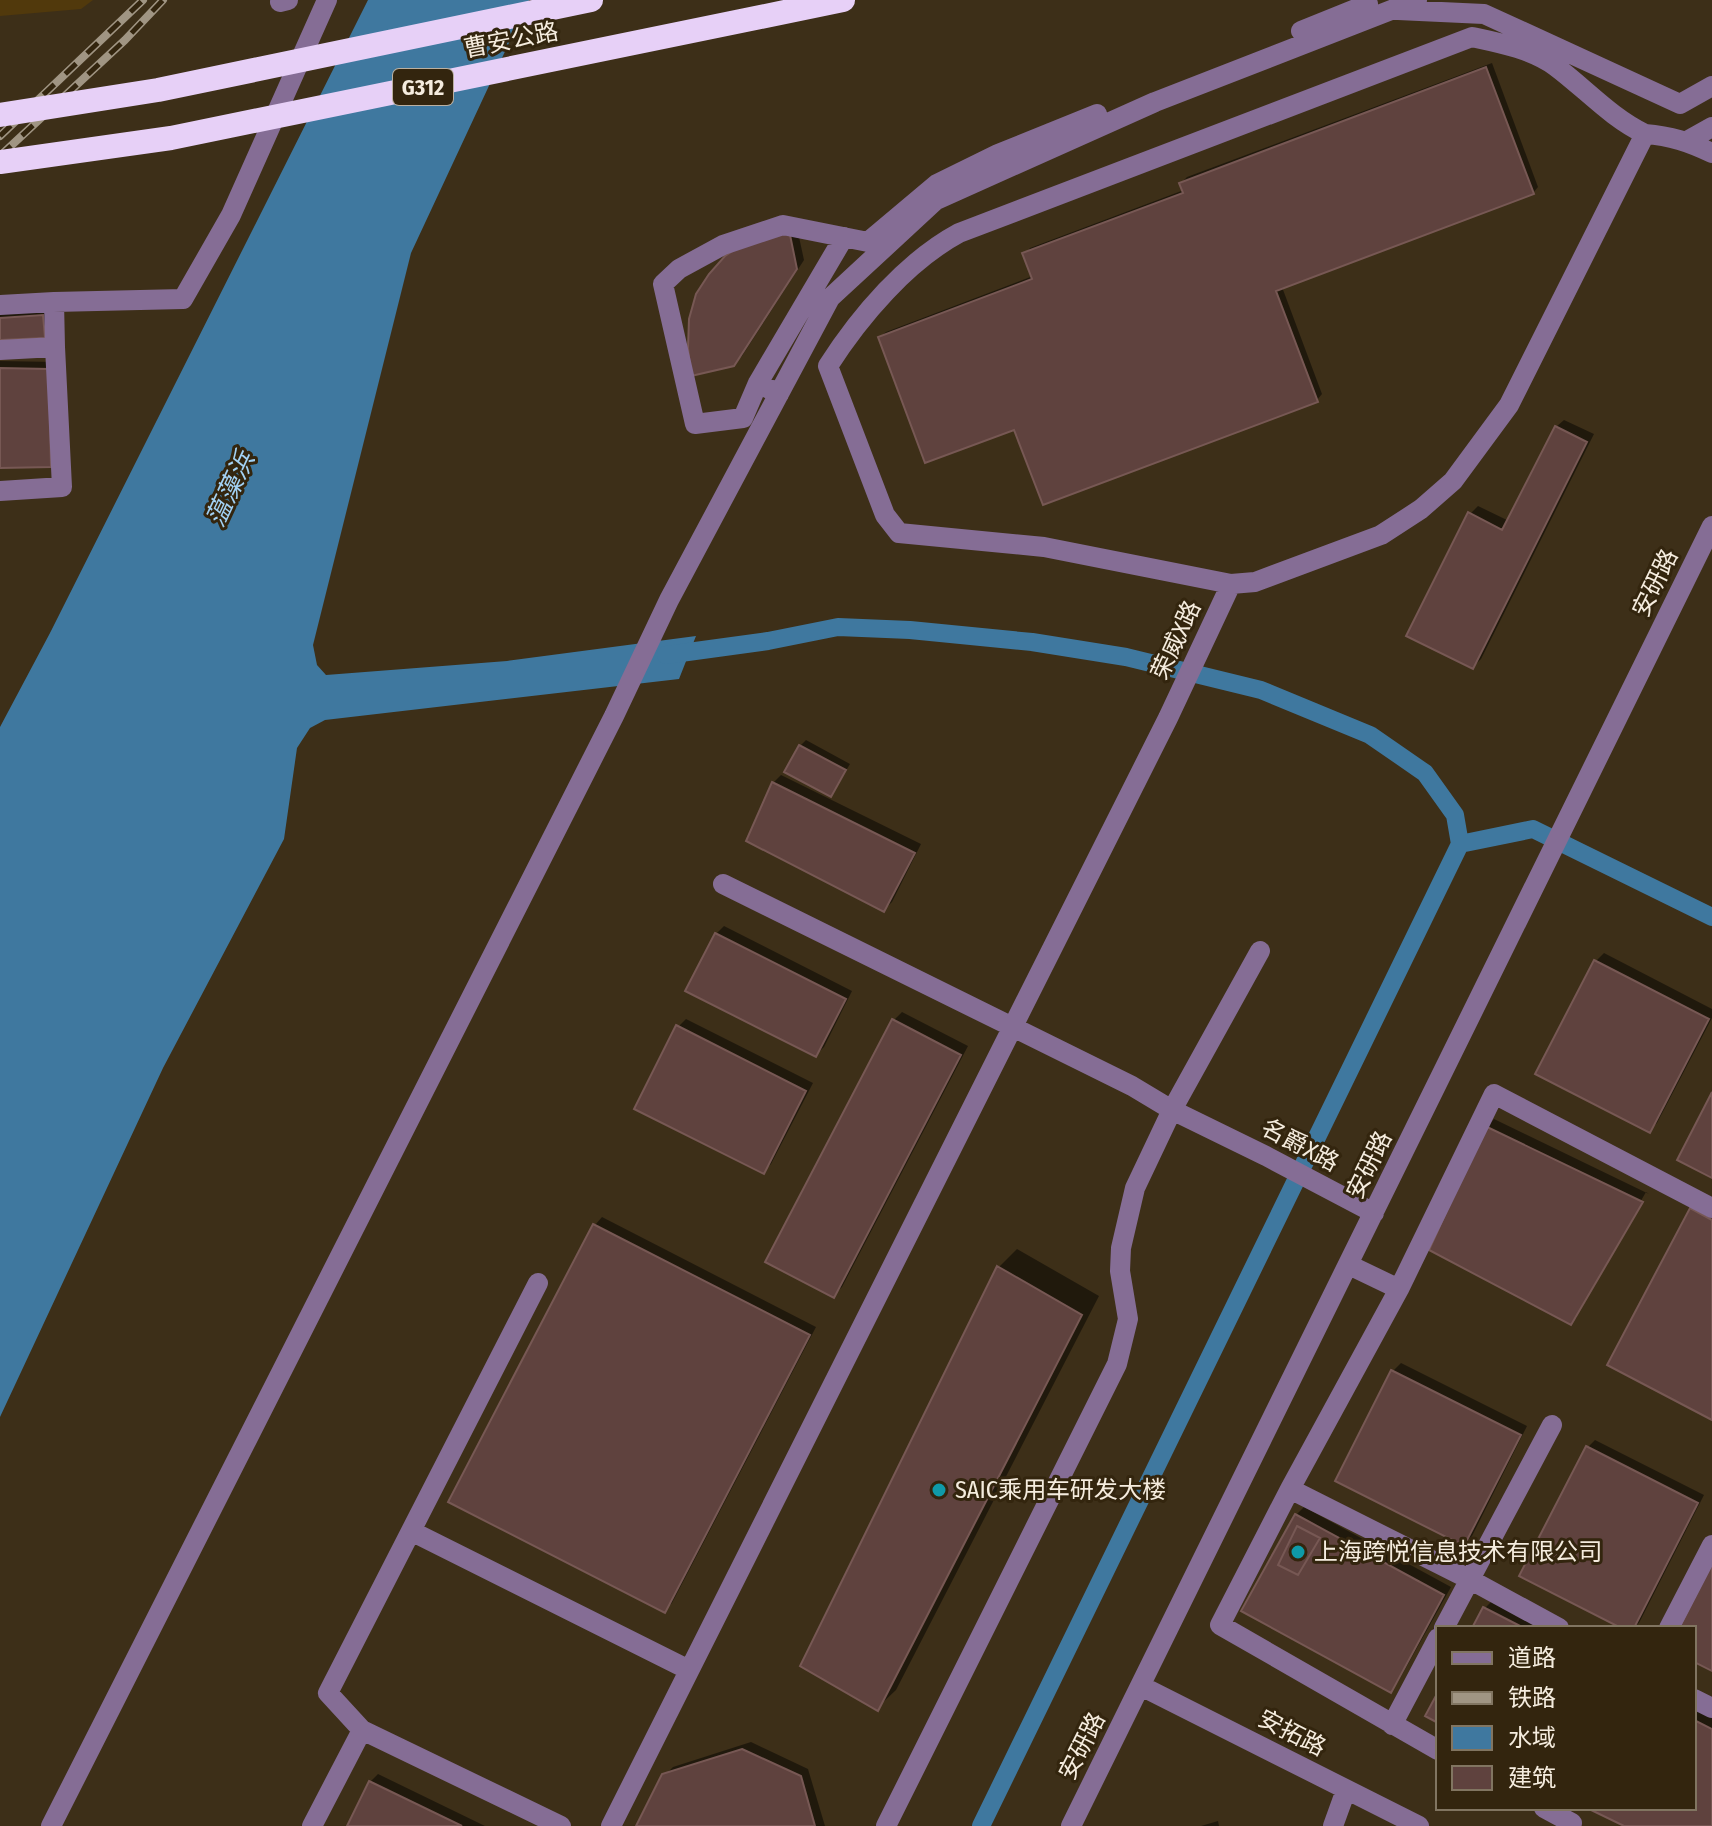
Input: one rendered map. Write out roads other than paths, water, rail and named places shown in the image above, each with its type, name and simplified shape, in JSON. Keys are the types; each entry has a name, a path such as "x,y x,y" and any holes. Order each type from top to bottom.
{"highway":[{"name":"曹安公路","path":"0,115 158,90 591,0"},
{"name":"曹安公路","path":"0,162 171,138 843,0"}],"street":[{"path":"0,305 183,299 231,215 327,0"},
{"path":"844,237 758,383 743,418 695,424 663,284 679,269 723,245 783,225 844,237 868,242 937,184 961,171 1384,5 1417,0"},
{"path":"51,1826 614,716 669,600 830,298 936,200 1155,102 1384,5 1484,14 1680,104 1712,86"},
{"path":"1645,134 1509,405 1453,481 1421,509 1381,535 1255,582 1231,584 1044,547 899,533 885,515 828,366 853,329 874,306 924,256 959,233 1472,37 1506,44 1552,64 1597,103 1645,134 1667,135 1712,153"},
{"path":"1687,141 1712,127"},
{"path":"816,285 837,291"},
{"path":"0,491 62,487 54,302"},
{"path":"0,350 55,347"},
{"path":"758,383 779,394"},
{"name":"安研路","path":"1071,1826 1712,526"},
{"name":"荣威X路","path":"611,1826 1168,718 1231,584"},
{"name":"名爵X路","path":"723,884 1132,1086 1172,1110 1374,1213"},
{"path":"886,1826 1117,1364 1128,1319 1120,1271 1135,1188 1172,1110 1260,951"},
{"path":"1436,1749 1220,1625 1399,1289 1494,1094 1712,1208"},
{"path":"1349,1265 1399,1289"},
{"path":"538,1283 328,1693 362,1730 561,1826"},
{"path":"1445,1626 1552,1425"},
{"path":"1290,1489 1555,1626"},
{"path":"411,1531 689,1670"},
{"path":"1670,1626 1712,1545"},
{"path":"1392,1725 1436,1642"},
{"name":"安拓路","path":"1141,1686 1419,1826"},
{"path":"312,1826 362,1730"},
{"path":"1333,1826 1346,1790"},
{"path":"1549,1810 1574,1819"}],"water":[{"name":"蕰藻浜","path":"368,0 529,0 411,253 313,645 317,665 326,675 507,661 696,636 679,679 325,720 310,728 297,748 284,839 163,1068 0,1417 0,727"}],"waterway":[{"path":"666,655 768,641 838,627 910,630 1032,642 1126,657 1261,690 1370,735 1425,773 1455,815 1460,844 981,1826"},
{"path":"1460,844 1533,829 1712,917"}],"railway":[{"path":"0,136 143,0"},
{"path":"0,156 125,40 163,0"}],"place":[{"name":"SAIC乘用车研发大楼","path":"939,1490"},
{"name":"上海跨悦信息技术有限公司","path":"1298,1552"}]}
